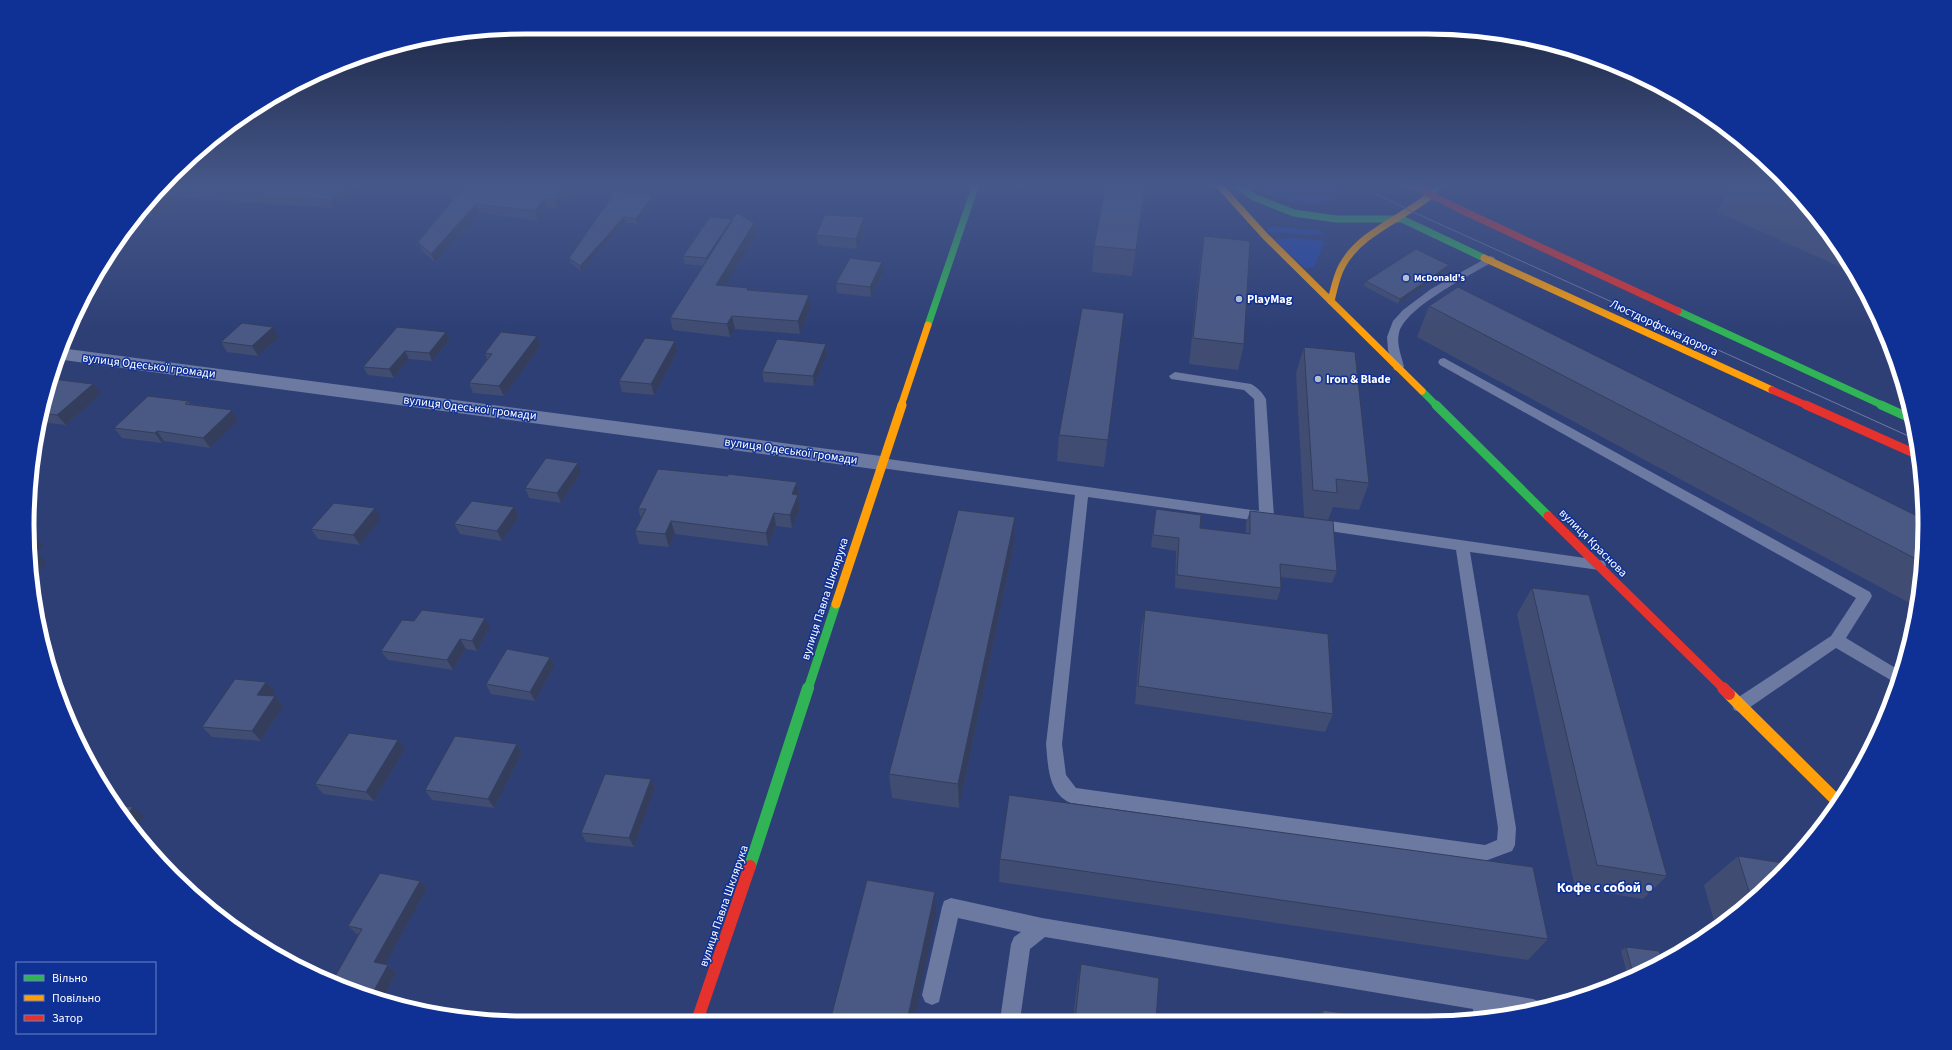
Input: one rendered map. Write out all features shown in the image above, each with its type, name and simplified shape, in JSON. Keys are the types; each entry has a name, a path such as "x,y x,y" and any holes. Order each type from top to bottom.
{"main road":[{"name":"вулиця Павла Шклярука","path":"699,1016 780,779 881,463 959,233"},
{"name":"вулиця Краснова","path":"1264,233 1835,799"},
{"path":"1331,300 1344,261 1356,246 1378,233"},
{"name":"Люстдорфська дорога","path":"1433,233 1701,359 1913,453"},
{"name":"Люстдорфська дорога","path":"1511,233 1906,416"}],"street":[{"name":"вулиця Одеської громади","path":"64,355 881,463"}],"lane":[{"path":"1398,367 1393,334 1396,324 1409,311 1448,283 1490,259"},
{"path":"1444,362 1865,596 1836,640 1740,705"},
{"path":"1175,376 1247,387 1255,392 1260,399 1266,517"},
{"path":"881,463 1282,519"},
{"path":"1082,491 1054,744 1058,778 1071,795 1485,853 1506,845 1506,828 1462,544"},
{"path":"1305,522 1599,565"},
{"path":"1836,640 1894,675"},
{"path":"932,995 951,907 1042,927 1483,1010 1507,1010"},
{"path":"1011,1016 1021,944 1042,927"}],"shaded area":[{"path":"1286,233 1322,233 1325,235"},
{"path":"1294,238 1325,241 1314,267 1305,268 1273,239"}],"building":[{"path":"425,233 450,233 431,254 418,242"},
{"path":"586,233 610,233 580,266 569,258"},
{"path":"699,233 723,233 706,258 683,256"},
{"path":"724,233 748,233 716,285 748,288 747,290 809,295 798,321 732,316 727,324 670,318"},
{"path":"817,233 858,233 856,239 816,235"},
{"path":"1097,233 1138,233 1136,250 1094,246"},
{"path":"1204,236 1250,241 1244,344 1193,338"},
{"name":"McDonald's","path":"1416,249 1449,265 1400,299 1366,281"},
{"path":"850,258 882,262 870,287 836,283"},
{"path":"1458,287 1918,516 1917,559 1429,306"},
{"path":"1082,308 1124,313 1108,440 1059,435"},
{"path":"242,323 273,327 252,346 221,342"},
{"path":"397,327 446,332 429,353 405,351 389,369 363,367"},
{"path":"501,332 537,336 499,386 469,383 492,354 485,353"},
{"path":"645,338 675,341 651,384 619,381"},
{"path":"777,339 826,344 813,376 762,372"},
{"path":"1304,347 1355,352 1369,483 1336,479 1337,493 1313,490"},
{"path":"56,380 93,384 57,415 47,414"},
{"path":"148,396 188,401 185,404 232,410 203,438 157,431 155,433 114,428"},
{"path":"546,458 578,463 557,493 525,488"},
{"path":"658,469 728,476 728,474 797,482 792,494 798,495 790,515 774,513 766,533 671,521 665,534 635,531 646,509 638,509"},
{"path":"472,501 514,507 497,531 454,524"},
{"path":"334,503 375,508 353,535 311,529"},
{"path":"1156,509 1201,515 1200,528 1250,534 1250,511 1333,521 1337,571 1280,564 1281,588 1177,575 1179,538 1153,535"},
{"path":"958,510 1015,517 958,784 889,774"},
{"path":"1532,588 1589,595 1667,876 1597,865"},
{"path":"422,610 485,618 472,641 460,639 447,660 381,651 402,620 414,621"},
{"path":"1145,610 1328,634 1333,714 1138,686"},
{"path":"507,649 550,657 530,692 486,684"},
{"path":"235,679 266,682 257,695 275,696 252,731 202,727"},
{"path":"349,733 398,740 366,792 315,784"},
{"path":"455,736 517,744 488,799 425,790"},
{"path":"605,774 651,779 629,838 581,833"},
{"path":"1009,795 1533,867 1548,939 1000,859"},
{"path":"123,806 133,807 128,814"},
{"path":"1738,856 1783,863 1774,872 1750,895"},
{"path":"380,873 420,881 374,962 388,965 373,992 334,978 362,929 348,926"},
{"path":"867,880 935,892 908,1016 831,1016"},
{"path":"1626,947 1659,951 1661,956 1632,971"},
{"path":"1081,964 1159,978 1156,1016 1075,1016"},
{"path":"1323,1010 1360,1016 1323,1016"}],"tram line":[{"path":"1459,233 1910,437"}],"traffic: fast":[{"path":"928,325 959,233"},
{"path":"1431,233 1484,258"},
{"path":"1678,311 1906,416"},
{"path":"1422,391 1548,516"},
{"path":"750,866 836,604"}],"traffic: slow":[{"path":"1262,233 1422,391"},
{"path":"1331,301 1336,280 1345,261 1353,251 1376,233"},
{"path":"1484,258 1772,390"},
{"path":"836,604 928,325"},
{"path":"1729,694 1835,799"}],"traffic: jam":[{"path":"1511,233 1678,311"},
{"path":"1772,390 1913,453"},
{"path":"1548,516 1729,694"},
{"path":"699,1016 750,866"}],"place":[{"name":"McDonald's","path":"1406,278"},
{"name":"PlayMag","path":"1239,299"},
{"name":"Iron & Blade","path":"1318,379"},
{"name":"Кофе с собой","path":"1649,888"}]}
